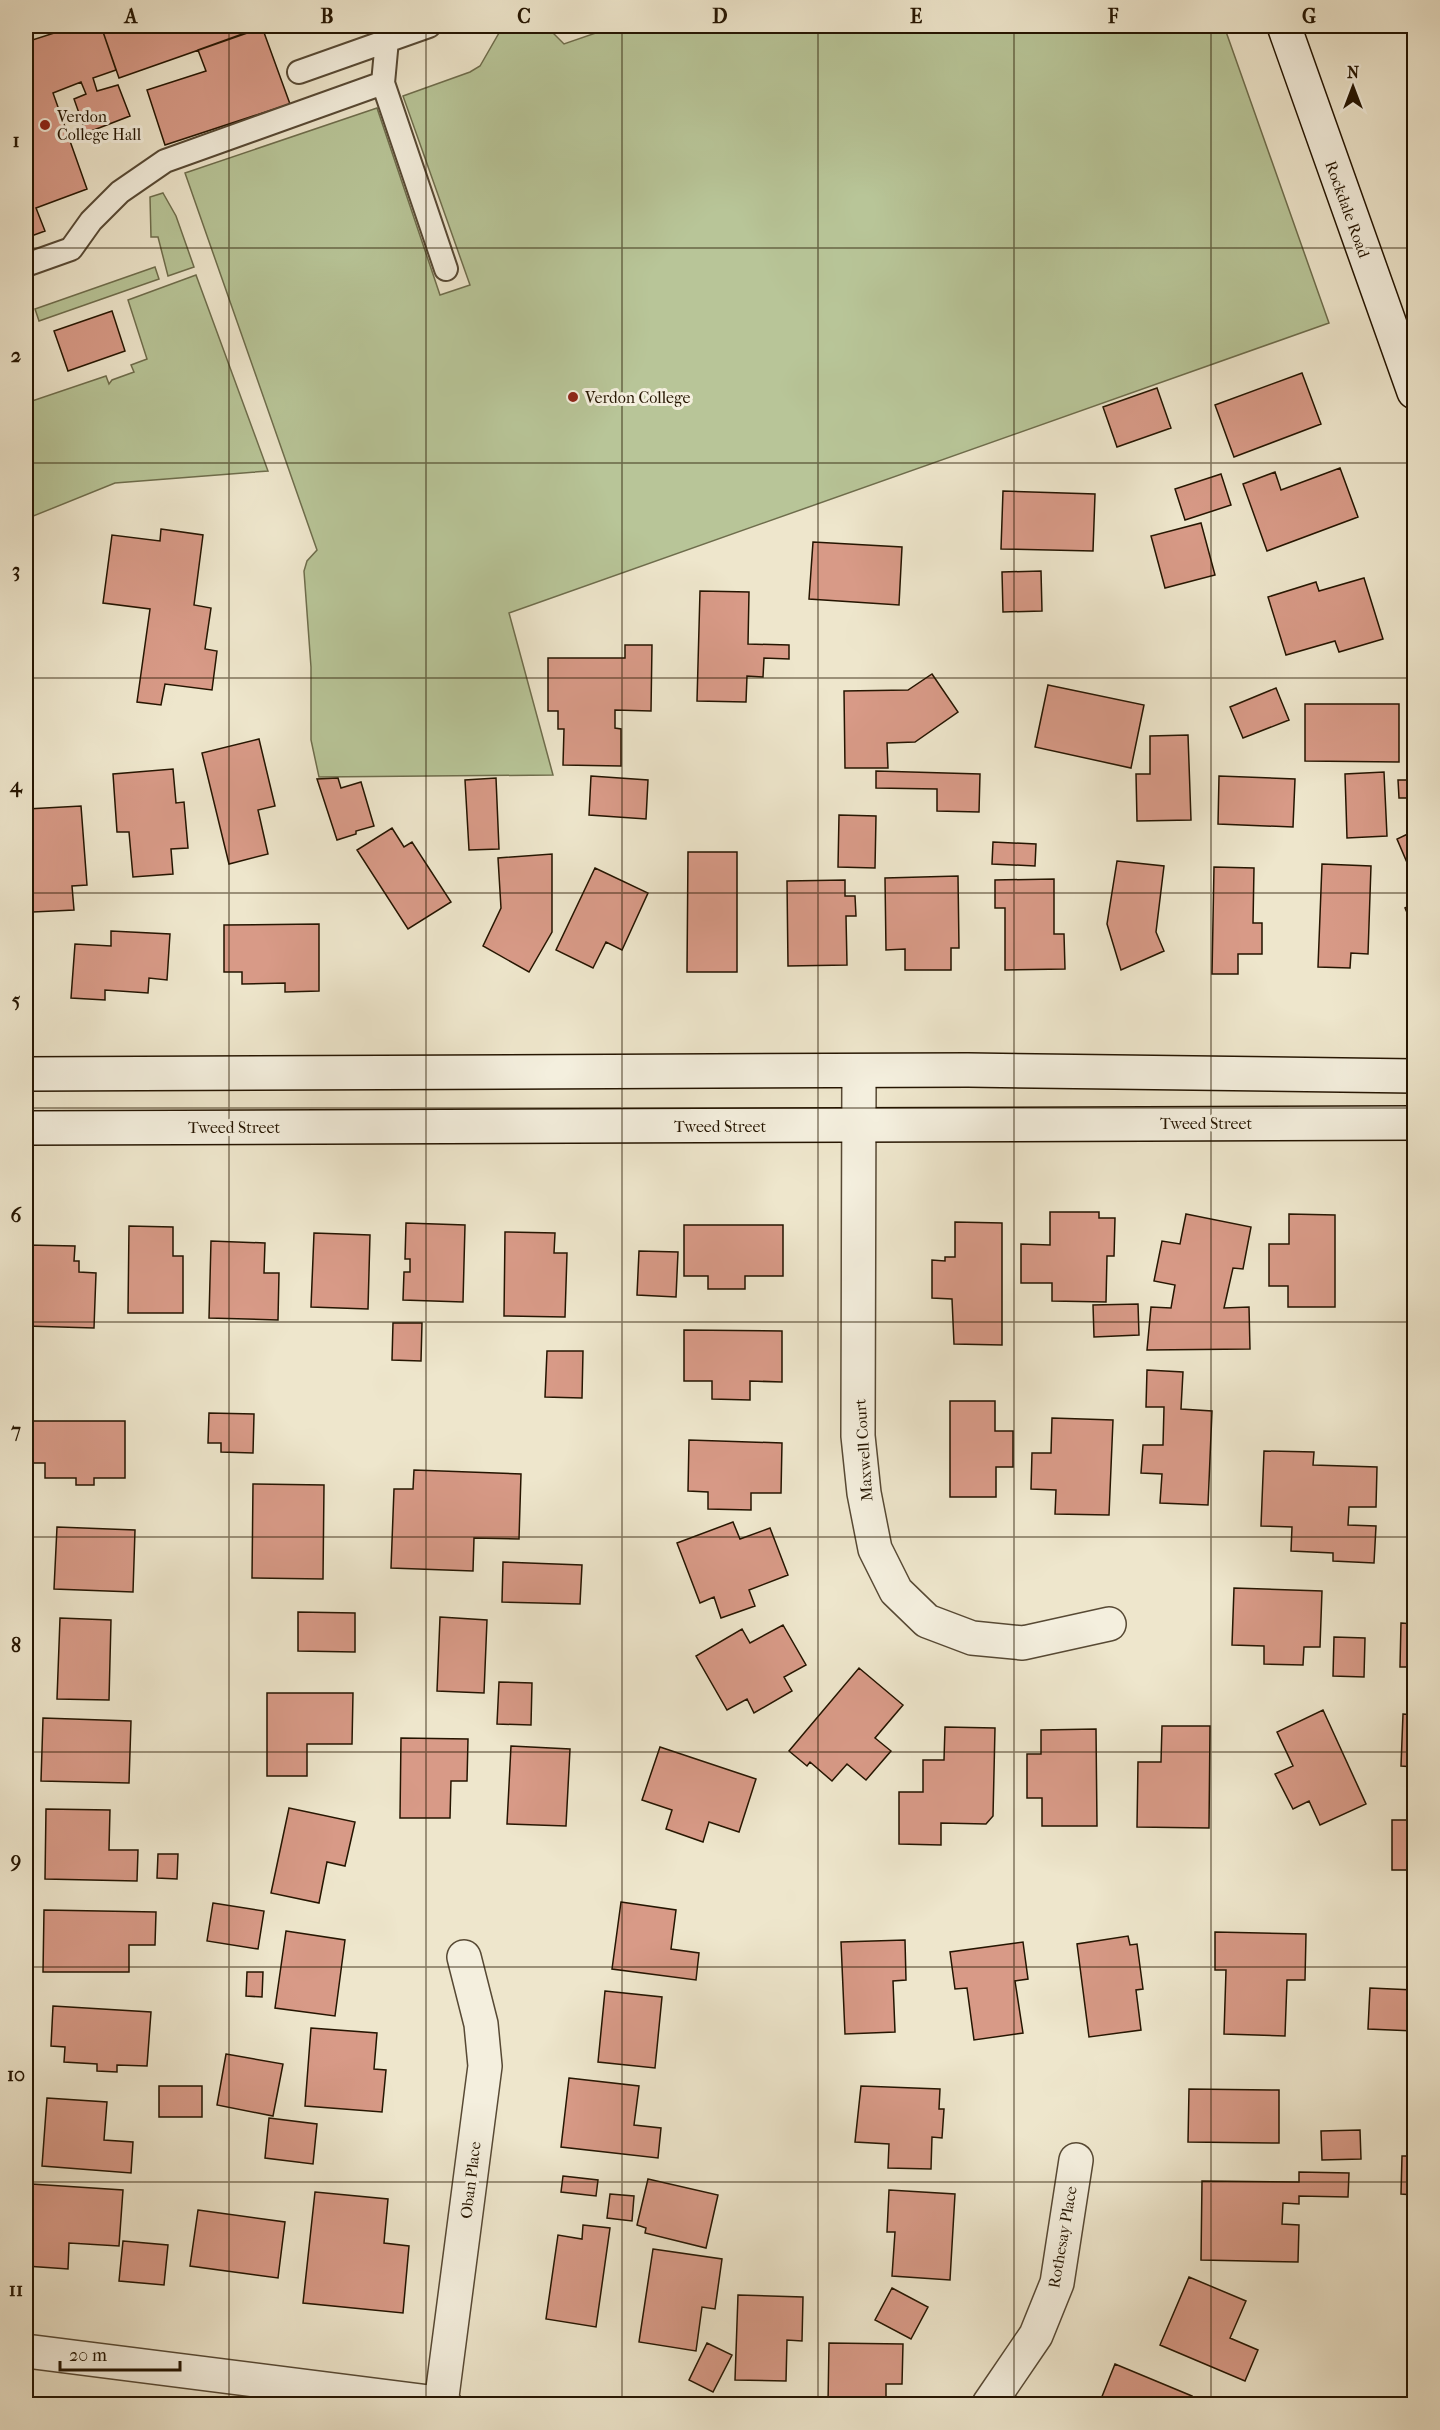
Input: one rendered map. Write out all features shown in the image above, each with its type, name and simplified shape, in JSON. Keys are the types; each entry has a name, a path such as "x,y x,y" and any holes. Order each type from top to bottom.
{"main road":[{"name":"Rockdale Road","path":"1284,26 1414,392"},
{"path":"26,1074 968,1070 1414,1076"},
{"name":"Maxwell Court","path":"859,1072 858,1436 864,1493 874,1549 896,1591 927,1621 972,1638 1023,1643 1109,1624"},
{"name":"Tweed Street","path":"26,1128 1392,1121 1414,1123"},
{"name":"Oban Place","path":"443,2404 485,2066 481,2024 464,1957"},
{"name":"Rothesay Place","path":"989,2404 1036,2335 1057,2283 1076,2160"},
{"path":"26,2351 443,2404"}],"lane":[{"path":"299,72 429,26"},
{"path":"387,40 383,83 446,269"},
{"path":"26,265 71,249 91,220 120,192 165,161 383,83"}],"green space":[{"name":"Verdon College","path":"510,26 546,26 564,44 616,26 1224,26 1329,323 509,613 553,775 319,777 311,740 311,667 304,571 307,561 317,550 185,173 377,108 440,295 470,285 403,96 470,72 480,66 499,33"},
{"path":"163,193 176,216 194,267 168,276 158,237 151,237 150,197"},
{"path":"155,267 159,279 39,321 35,309"},
{"path":"196,275 268,471 115,483 26,519 26,403 106,376 109,384 112,380 134,372 131,365 147,359 128,300"}],"building":[{"name":"Verdon College Hall","path":"76,26 101,26 116,70 93,78 97,91 118,85 130,116 86,133 74,99 86,94 81,82 53,93 87,189 36,208 45,231 26,238 26,42"},
{"path":"101,26 267,26 119,78"},
{"path":"262,27 290,104 165,145 147,90 206,71 198,50"},
{"path":"112,311 125,351 68,371 54,331"},
{"path":"1302,373 1321,424 1234,457 1215,405"},
{"path":"1157,388 1171,428 1117,447 1103,407"},
{"path":"1340,468 1358,517 1267,551 1243,484 1275,472 1281,490"},
{"path":"1221,474 1231,505 1185,520 1175,489"},
{"path":"1003,491 1095,494 1093,551 1001,549"},
{"path":"1201,523 1215,575 1165,588 1151,536"},
{"path":"161,529 203,535 194,605 211,608 205,649 217,651 212,690 165,684 161,705 137,702 150,609 103,603 112,535 160,541"},
{"path":"813,542 902,547 899,605 809,599"},
{"path":"1041,571 1042,611 1003,612 1002,572"},
{"path":"1364,578 1383,639 1339,652 1335,641 1286,655 1268,597 1316,582 1319,591"},
{"path":"700,591 749,592 748,644 789,645 789,659 764,658 763,677 747,676 746,702 697,701"},
{"path":"625,645 652,645 651,711 615,710 615,728 621,729 621,766 563,765 564,729 558,729 558,711 548,711 548,658 625,658"},
{"path":"932,674 958,712 915,742 887,743 888,768 845,768 844,691 908,690"},
{"path":"1048,685 1144,705 1131,768 1035,747"},
{"path":"1276,688 1289,720 1243,738 1230,707"},
{"path":"1305,704 1399,704 1399,762 1305,761"},
{"path":"1188,735 1191,820 1137,821 1136,774 1150,774 1150,736"},
{"path":"259,739 275,806 258,810 268,854 229,864 202,753"},
{"path":"173,769 176,803 184,802 188,848 171,849 173,874 133,877 129,832 117,832 113,774"},
{"path":"876,771 980,774 979,812 937,811 937,789 876,788"},
{"path":"1384,772 1387,836 1347,838 1345,774"},
{"path":"591,776 648,780 646,819 589,815"},
{"path":"1219,776 1295,779 1293,827 1218,824"},
{"path":"338,778 341,788 361,782 374,826 337,840 317,779"},
{"path":"496,778 499,849 469,850 465,780"},
{"path":"1398,780 1414,780 1414,798 1399,798"},
{"path":"81,806 87,885 72,886 74,910 33,912 27,809"},
{"path":"839,815 876,816 875,868 838,867"},
{"path":"392,828 404,847 412,842 451,902 408,929 357,850"},
{"path":"1414,831 1414,879 1397,839"},
{"path":"993,842 1036,844 1035,866 992,864"},
{"path":"688,852 737,852 737,972 687,972"},
{"path":"552,854 552,932 529,972 483,946 501,908 498,858"},
{"path":"1117,861 1164,866 1156,932 1164,951 1121,970 1107,924"},
{"path":"1322,864 1371,866 1368,954 1351,953 1350,968 1318,967"},
{"path":"1214,867 1254,868 1253,923 1262,923 1262,954 1238,954 1238,974 1212,974"},
{"path":"595,868 648,893 622,950 606,942 593,968 556,950"},
{"path":"958,876 959,948 951,948 951,970 905,970 905,949 886,950 885,878"},
{"path":"1054,879 1054,934 1064,934 1065,969 1005,970 1005,908 995,908 995,880"},
{"path":"845,880 845,896 855,896 856,916 846,916 847,965 788,966 787,881"},
{"path":"1414,904 1414,929 1405,908"},
{"path":"319,924 319,991 285,992 285,983 242,984 242,972 224,972 224,925"},
{"path":"111,931 170,934 167,980 149,978 148,993 105,990 105,1000 71,998 75,944 111,946"},
{"path":"1050,1212 1099,1212 1099,1218 1115,1218 1114,1256 1107,1256 1106,1302 1052,1301 1052,1283 1021,1283 1021,1244 1050,1245"},
{"path":"1186,1214 1251,1227 1243,1269 1233,1268 1224,1308 1249,1307 1250,1349 1147,1350 1151,1307 1171,1308 1175,1285 1154,1281 1162,1241 1180,1244"},
{"path":"1289,1214 1335,1215 1335,1307 1288,1307 1288,1286 1269,1286 1269,1244 1289,1244"},
{"path":"955,1222 1002,1223 1002,1345 954,1344 952,1299 932,1298 932,1260 945,1261 945,1257 955,1257"},
{"path":"406,1223 465,1225 463,1302 403,1300 404,1272 410,1272 410,1259 405,1259"},
{"path":"684,1225 783,1225 783,1276 745,1276 745,1289 708,1289 708,1276 684,1276"},
{"path":"129,1226 173,1227 173,1256 183,1256 183,1313 128,1313"},
{"path":"505,1232 555,1233 554,1253 567,1253 565,1317 504,1316"},
{"path":"314,1233 370,1235 368,1309 311,1307"},
{"path":"211,1241 265,1243 264,1273 279,1273 278,1320 209,1318"},
{"path":"26,1245 75,1246 74,1261 79,1261 79,1272 96,1273 94,1328 26,1326"},
{"path":"639,1251 678,1252 676,1297 637,1295"},
{"path":"1138,1304 1139,1335 1094,1337 1093,1305"},
{"path":"393,1323 422,1323 421,1361 392,1360"},
{"path":"684,1330 782,1331 782,1382 750,1381 750,1400 712,1399 712,1381 684,1381"},
{"path":"547,1351 583,1351 582,1398 545,1397"},
{"path":"1147,1370 1183,1372 1181,1409 1212,1411 1208,1505 1160,1503 1162,1474 1141,1473 1143,1445 1163,1445 1164,1407 1146,1407"},
{"path":"950,1401 995,1401 995,1431 1013,1431 1013,1467 996,1467 996,1497 950,1497"},
{"path":"209,1413 254,1414 253,1453 221,1452 221,1443 208,1443"},
{"path":"1052,1418 1113,1420 1109,1515 1055,1514 1056,1490 1031,1489 1032,1453 1051,1453"},
{"path":"32,1421 125,1421 125,1478 94,1478 94,1485 76,1485 76,1478 45,1478 45,1463 32,1463"},
{"path":"689,1440 782,1443 781,1493 751,1493 751,1510 708,1509 708,1492 688,1491"},
{"path":"1264,1451 1314,1452 1313,1465 1377,1467 1376,1507 1349,1507 1348,1525 1376,1526 1374,1563 1333,1561 1333,1553 1291,1551 1292,1527 1261,1526"},
{"path":"414,1470 521,1474 519,1539 474,1538 473,1571 391,1568 394,1489 413,1489"},
{"path":"253,1484 324,1485 323,1579 252,1578"},
{"path":"733,1522 740,1539 770,1528 788,1575 749,1590 755,1606 721,1618 714,1597 700,1603 677,1543"},
{"path":"57,1527 135,1530 133,1592 54,1589"},
{"path":"503,1562 582,1565 580,1604 502,1602"},
{"path":"1234,1588 1322,1591 1320,1647 1304,1647 1303,1665 1264,1664 1264,1646 1232,1645"},
{"path":"298,1612 355,1613 355,1652 298,1651"},
{"path":"440,1617 487,1620 484,1693 437,1691"},
{"path":"60,1618 111,1620 109,1700 57,1699"},
{"path":"1401,1623 1414,1624 1414,1667 1400,1667"},
{"path":"783,1625 806,1665 784,1677 792,1691 754,1713 747,1699 727,1710 696,1656 742,1629 750,1643"},
{"path":"1334,1637 1365,1638 1364,1677 1333,1676"},
{"path":"859,1668 903,1705 875,1738 891,1751 866,1780 847,1764 832,1781 810,1762 807,1766 789,1751"},
{"path":"499,1682 532,1683 531,1725 497,1724"},
{"path":"267,1693 353,1693 352,1744 307,1744 307,1776 267,1776"},
{"path":"1323,1710 1366,1804 1320,1825 1309,1801 1293,1809 1275,1774 1293,1766 1277,1732"},
{"path":"1403,1714 1414,1715 1414,1767 1401,1766"},
{"path":"43,1718 131,1721 129,1783 41,1781"},
{"path":"1162,1726 1210,1726 1209,1828 1137,1827 1138,1762 1161,1762"},
{"path":"945,1727 995,1728 993,1816 986,1824 941,1823 941,1845 899,1844 899,1792 923,1792 923,1760 944,1760"},
{"path":"1096,1729 1097,1826 1042,1826 1042,1798 1027,1798 1027,1754 1041,1754 1041,1730"},
{"path":"401,1738 468,1739 467,1781 451,1781 450,1818 400,1818"},
{"path":"511,1746 570,1749 566,1826 507,1824"},
{"path":"660,1747 756,1779 739,1832 709,1822 703,1842 666,1829 672,1810 642,1800"},
{"path":"289,1808 355,1822 345,1866 327,1862 319,1903 271,1893"},
{"path":"46,1809 110,1810 109,1850 138,1850 137,1881 45,1879"},
{"path":"1392,1820 1414,1820 1414,1870 1392,1870"},
{"path":"158,1854 178,1854 177,1879 157,1878"},
{"path":"1413,1881 1414,1916 1412,1916"},
{"path":"621,1902 676,1910 671,1949 699,1953 696,1980 612,1969"},
{"path":"213,1903 264,1911 258,1949 207,1941"},
{"path":"44,1910 156,1912 155,1945 129,1945 129,1972 43,1972"},
{"path":"286,1931 345,1940 335,2016 275,2008"},
{"path":"1215,1932 1306,1934 1305,1980 1287,1980 1285,2036 1224,2034 1226,1970 1215,1970"},
{"path":"1128,1936 1130,1945 1137,1944 1143,1989 1136,1990 1141,2030 1089,2037 1077,1944"},
{"path":"905,1940 906,1980 893,1981 895,2032 845,2034 841,1942"},
{"path":"1023,1942 1028,1979 1015,1981 1023,2033 974,2040 967,1988 955,1989 950,1952"},
{"path":"247,1972 263,1972 262,1997 246,1996"},
{"path":"1370,1988 1414,1990 1414,2031 1368,2029"},
{"path":"605,1991 662,1997 655,2068 598,2062"},
{"path":"53,2006 151,2012 147,2066 117,2065 117,2072 97,2071 97,2064 64,2062 65,2047 51,2046"},
{"path":"311,2028 377,2033 374,2069 386,2070 382,2112 305,2106"},
{"path":"226,2054 283,2064 273,2116 217,2105"},
{"path":"569,2078 639,2086 634,2125 661,2128 658,2158 561,2147"},
{"path":"159,2086 202,2086 202,2117 159,2117"},
{"path":"861,2086 940,2089 939,2109 944,2109 942,2138 932,2137 931,2169 888,2168 889,2144 855,2142"},
{"path":"1189,2089 1279,2090 1279,2143 1188,2142"},
{"path":"47,2098 107,2102 104,2140 133,2142 131,2173 42,2166"},
{"path":"269,2118 317,2124 313,2164 265,2158"},
{"path":"1360,2130 1361,2159 1322,2160 1321,2131"},
{"path":"1402,2156 1414,2156 1414,2195 1401,2194"},
{"path":"1299,2172 1349,2173 1348,2197 1299,2196 1299,2204 1283,2203 1282,2224 1299,2225 1298,2262 1201,2260 1202,2181 1299,2182"},
{"path":"563,2176 598,2180 596,2196 561,2192"},
{"path":"648,2179 718,2195 706,2248 645,2233 646,2228 637,2225"},
{"path":"31,2184 123,2190 119,2246 69,2243 68,2269 26,2266"},
{"path":"889,2190 955,2194 950,2280 892,2276 895,2232 887,2232"},
{"path":"315,2192 388,2199 384,2243 409,2246 403,2313 303,2303"},
{"path":"610,2194 634,2196 632,2221 607,2218"},
{"path":"198,2210 285,2222 278,2278 190,2266"},
{"path":"583,2225 610,2228 596,2327 546,2319 558,2235 582,2239"},
{"path":"123,2241 168,2245 164,2285 119,2281"},
{"path":"653,2249 722,2259 715,2309 702,2307 696,2351 639,2342"},
{"path":"1189,2277 1246,2301 1230,2338 1258,2350 1245,2381 1160,2345"},
{"path":"892,2288 928,2307 911,2339 875,2320"},
{"path":"738,2295 803,2297 802,2341 787,2340 786,2381 735,2380"},
{"path":"707,2343 732,2355 713,2392 689,2380"},
{"path":"829,2343 903,2344 902,2384 886,2384 886,2404 828,2404"},
{"path":"1115,2364 1192,2396 1189,2404 1099,2404"}],"place":[{"name":"Verdon College Hall","path":"45,125"},
{"name":"Verdon College","path":"573,397"}]}
